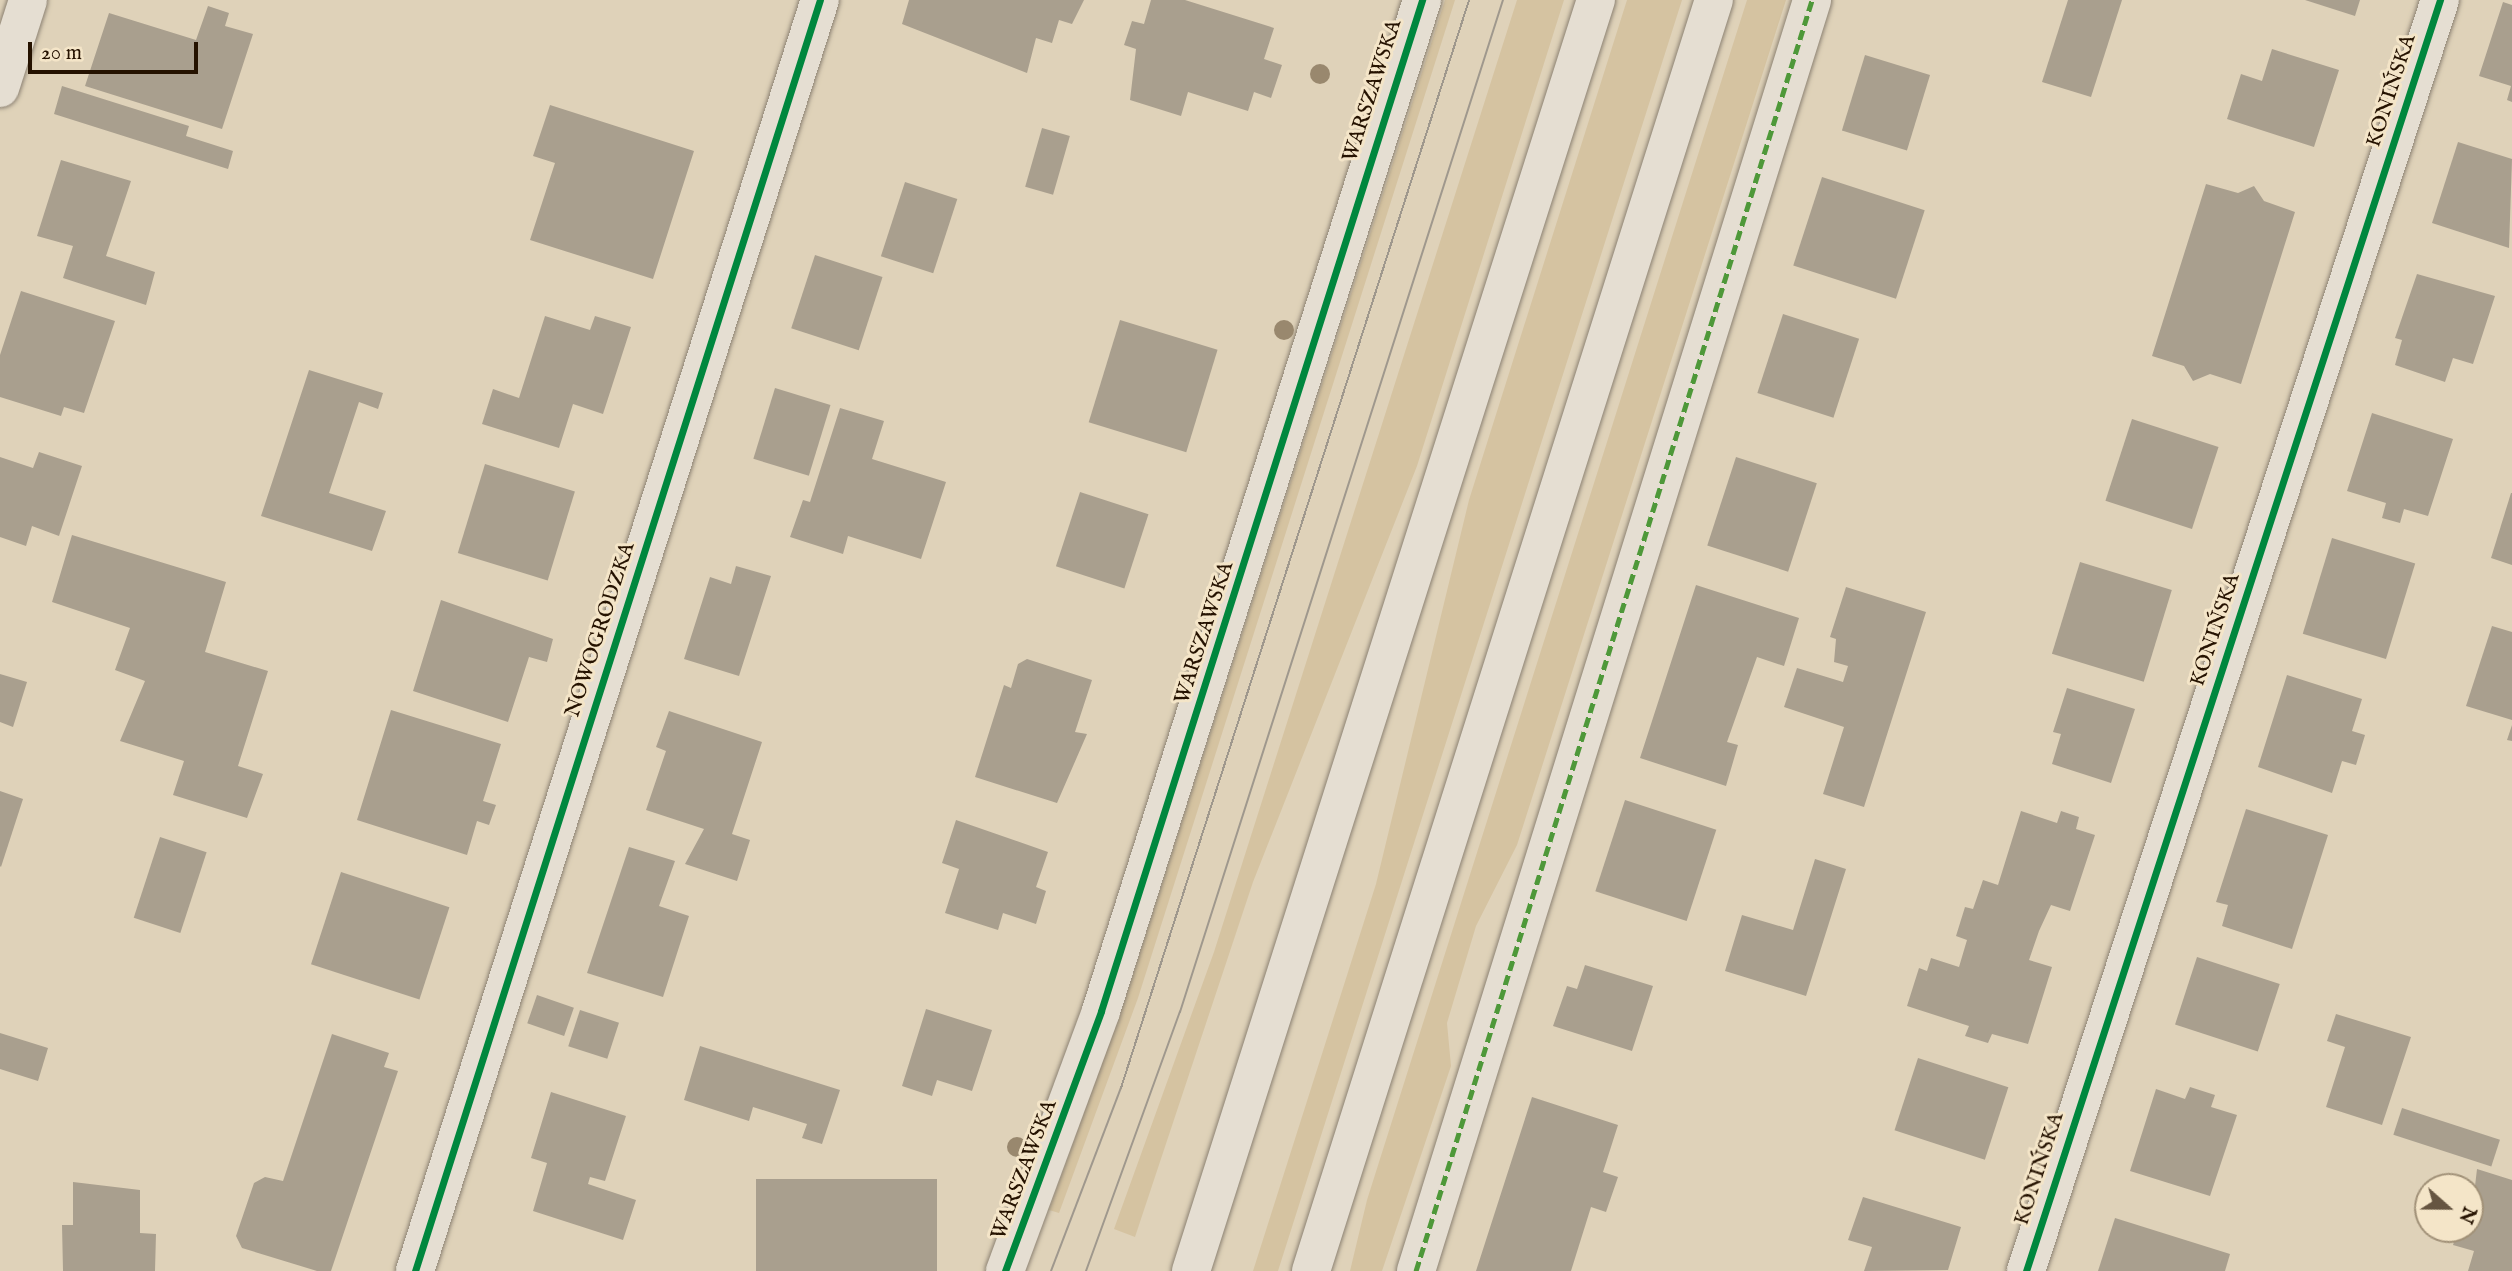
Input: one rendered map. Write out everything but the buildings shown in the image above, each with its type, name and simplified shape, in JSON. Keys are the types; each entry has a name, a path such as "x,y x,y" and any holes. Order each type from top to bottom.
{"street":[{"path":"0,88 28,0"},
{"name":"NOWOGRODZKA","path":"415,1271 820,0"},
{"name":"WARSZAWSKA","path":"1005,1271 1101,1012 1422,0"},
{"path":"1191,1271 1596,0"},
{"path":"1311,1271 1714,0"},
{"path":"1416,1271 1812,0"},
{"name":"KONIŃSKA","path":"2026,1271 2440,0"}],"shaded area":[{"path":"1445,0 1455,0 1138,998 1059,1213 1049,1210 1127,994"},
{"path":"1517,0 1564,0 1417,466 1253,882 1135,1237 1114,1229 1214,952"},
{"path":"1627,0 1682,0 1278,1271 1253,1271 1376,884 1469,500"},
{"path":"1747,0 1786,0 1517,845 1476,926 1447,1023 1451,1066 1382,1271 1350,1271 1367,1200"}],"tram line":[{"path":"1051,1271 1121,1088 1469,0"},
{"path":"1086,1271 1180,1012 1503,0"}],"marked path":[{"path":"1416,1271 1812,0"}],"cycle path":[{"path":"415,1271 820,0"},
{"path":"1005,1271 1101,1011 1422,0"},
{"path":"2026,1271 2440,0"}]}
